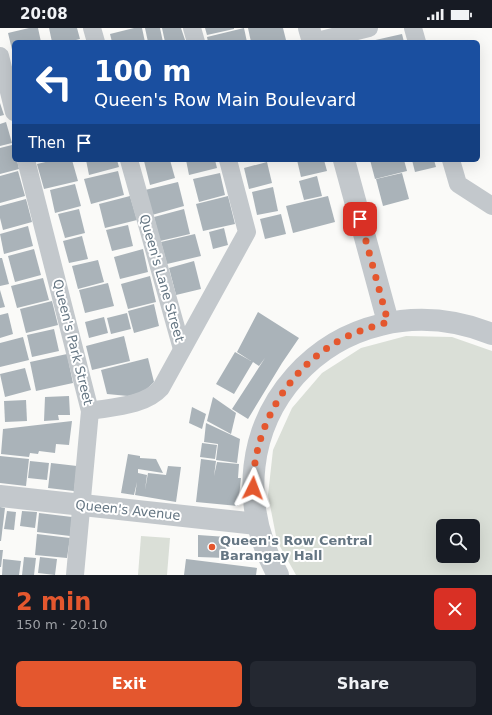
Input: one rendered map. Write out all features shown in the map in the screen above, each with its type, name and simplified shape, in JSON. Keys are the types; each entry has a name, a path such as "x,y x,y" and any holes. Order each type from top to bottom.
{"street":[{"path":"92,28 95,40"},
{"path":"192,28 195,40"},
{"path":"309,28 312,40"},
{"path":"321,40 369,28"},
{"path":"413,28 416,40"},
{"path":"0,56 12,104"},
{"name":"Queen's Park Street","path":"27,162 90,411 83,505 75,575"},
{"name":"Queen's Lane Street","path":"90,411 137,402 156,394 162,388 182,349 130,162"},
{"path":"182,349 247,232 229,162"},
{"path":"345,162 388,322"},
{"path":"452,162 458,184 492,206"},
{"path":"278,575 262,543 257,524 253,476 257,452 264,428 274,406 287,386 303,368 322,352 342,339 365,329 388,322 421,319 448,321 473,327 492,334"},
{"name":"Queen's Avenue","path":"0,496 257,524"}],"shaded area":[{"path":"406,336 452,337 492,351 492,575 296,575 277,541 268,495 273,450 292,408 322,373 361,348"},
{"path":"141,536 170,538 167,575 138,575"}],"building":[{"path":"29,28 38,28 41,40 12,40 12,50 8,33"},
{"path":"49,28 77,28 80,39 76,40 52,40"},
{"path":"134,28 142,28 145,40 112,40 110,34"},
{"path":"145,28 160,28 163,40 148,40"},
{"path":"162,28 181,28 185,40 165,40"},
{"path":"205,28 234,28 234,29 207,35"},
{"path":"244,28 247,40 208,40 207,37"},
{"path":"248,28 283,28 286,40 251,40"},
{"path":"402,34 404,40 375,40"},
{"path":"0,103 4,115 0,116"},
{"path":"6,122 12,143 0,146 0,124"},
{"path":"12,145 12,162 17,162 19,169 0,174 0,148"},
{"path":"46,162 73,162 78,181 44,189 37,164"},
{"path":"86,162 118,162 119,167 89,175"},
{"path":"144,162 171,162 175,178 150,185"},
{"path":"186,162 216,162 217,168 189,175"},
{"path":"267,162 272,183 249,189 244,168"},
{"path":"297,162 325,162 327,171 301,177"},
{"path":"371,162 405,162 407,171 375,179"},
{"path":"412,162 435,162 436,167 415,172"},
{"path":"18,171 25,196 0,203 0,176"},
{"path":"118,171 124,195 91,204 84,179"},
{"path":"220,173 225,195 199,202 193,179"},
{"path":"402,173 409,199 383,206 376,179"},
{"path":"317,176 322,196 304,200 299,181"},
{"path":"178,182 184,206 152,215 145,190"},
{"path":"75,184 81,206 55,213 50,190"},
{"path":"273,187 278,211 257,215 252,192"},
{"path":"130,196 137,220 105,228 99,204"},
{"path":"228,196 235,224 203,231 196,204"},
{"path":"328,196 335,222 293,233 286,206"},
{"path":"26,199 32,222 3,230 0,218 0,206"},
{"path":"79,209 85,233 65,238 58,214"},
{"path":"184,209 190,234 160,241 154,217"},
{"path":"281,214 286,234 265,239 260,219"},
{"path":"128,225 133,246 112,251 106,230"},
{"path":"28,226 33,246 4,254 0,234"},
{"path":"224,228 228,245 213,249 209,232"},
{"path":"195,234 201,256 167,264 161,242"},
{"path":"82,236 88,259 69,263 63,241"},
{"path":"34,249 41,275 15,282 8,256"},
{"path":"143,249 148,272 120,279 114,257"},
{"path":"0,258 2,258 9,284 0,286"},
{"path":"98,260 104,282 78,289 72,266"},
{"path":"194,261 201,289 176,295 169,268"},
{"path":"150,276 156,302 128,309 121,284"},
{"path":"43,278 49,300 17,308 11,286"},
{"path":"108,283 114,306 85,313 79,290"},
{"path":"0,290 5,307 0,308"},
{"path":"52,301 58,325 26,333 20,309"},
{"path":"154,304 159,326 134,333 128,311"},
{"path":"258,312 299,338 248,419 232,409 265,358 259,366 253,362 234,394 216,384 235,352 251,361 237,352"},
{"path":"8,313 13,334 0,338 0,315"},
{"path":"127,313 131,329 111,334 107,318"},
{"path":"104,317 108,333 89,338 85,322"},
{"path":"54,329 59,351 32,357 27,335"},
{"path":"124,336 130,361 92,370 86,346"},
{"path":"23,337 29,360 0,367 0,343"},
{"path":"67,354 73,383 36,391 30,362"},
{"path":"148,358 154,382 144,392 128,396 107,394 101,370"},
{"path":"25,368 31,390 5,397 0,374"},
{"path":"69,396 70,415 58,415 59,420 44,421 45,397"},
{"path":"213,397 236,413 231,434 207,421"},
{"path":"26,400 27,421 5,422 4,401"},
{"path":"192,407 206,414 202,429 189,423"},
{"path":"72,421 69,445 56,444 55,453 39,451 38,454 30,453 29,457 1,454 3,429"},
{"path":"206,423 240,439 237,463 216,460 218,444 204,442"},
{"path":"202,443 217,445 215,459 200,457"},
{"path":"128,454 140,456 140,458 156,459 163,473 138,469 138,473 147,475 145,490 148,473 166,475 168,466 181,467 176,502 135,495 137,482 134,495 121,493"},
{"path":"0,456 29,459 26,486 0,483"},
{"path":"201,459 216,461 214,476 217,462 239,464 238,478 241,478 238,506 196,502"},
{"path":"30,461 49,463 47,480 28,478"},
{"path":"51,463 77,466 74,491 48,488"},
{"path":"0,507 5,508 1,541 0,541"},
{"path":"7,511 16,512 14,530 4,529"},
{"path":"22,511 37,512 35,528 20,526"},
{"path":"39,513 72,517 70,536 37,532"},
{"path":"37,534 70,538 67,558 35,555"},
{"name":"Queen's Row Central Barangay Hall","path":"198,535 227,537 226,558 198,557"},
{"path":"0,550 3,550 1,567 0,567"},
{"path":"24,557 36,558 34,575 22,575"},
{"path":"40,557 57,559 55,575 38,573"},
{"path":"3,559 21,561 19,575 2,575"},
{"path":"186,559 257,568 256,575 184,575"}],"place":[{"name":"Queen's Row Central Barangay Hall","path":"212,547"}],"route":[{"path":"253,488 253,476 257,452 264,428 274,406 287,386 303,368 322,352 342,339 365,329 388,322 360,219"}]}
